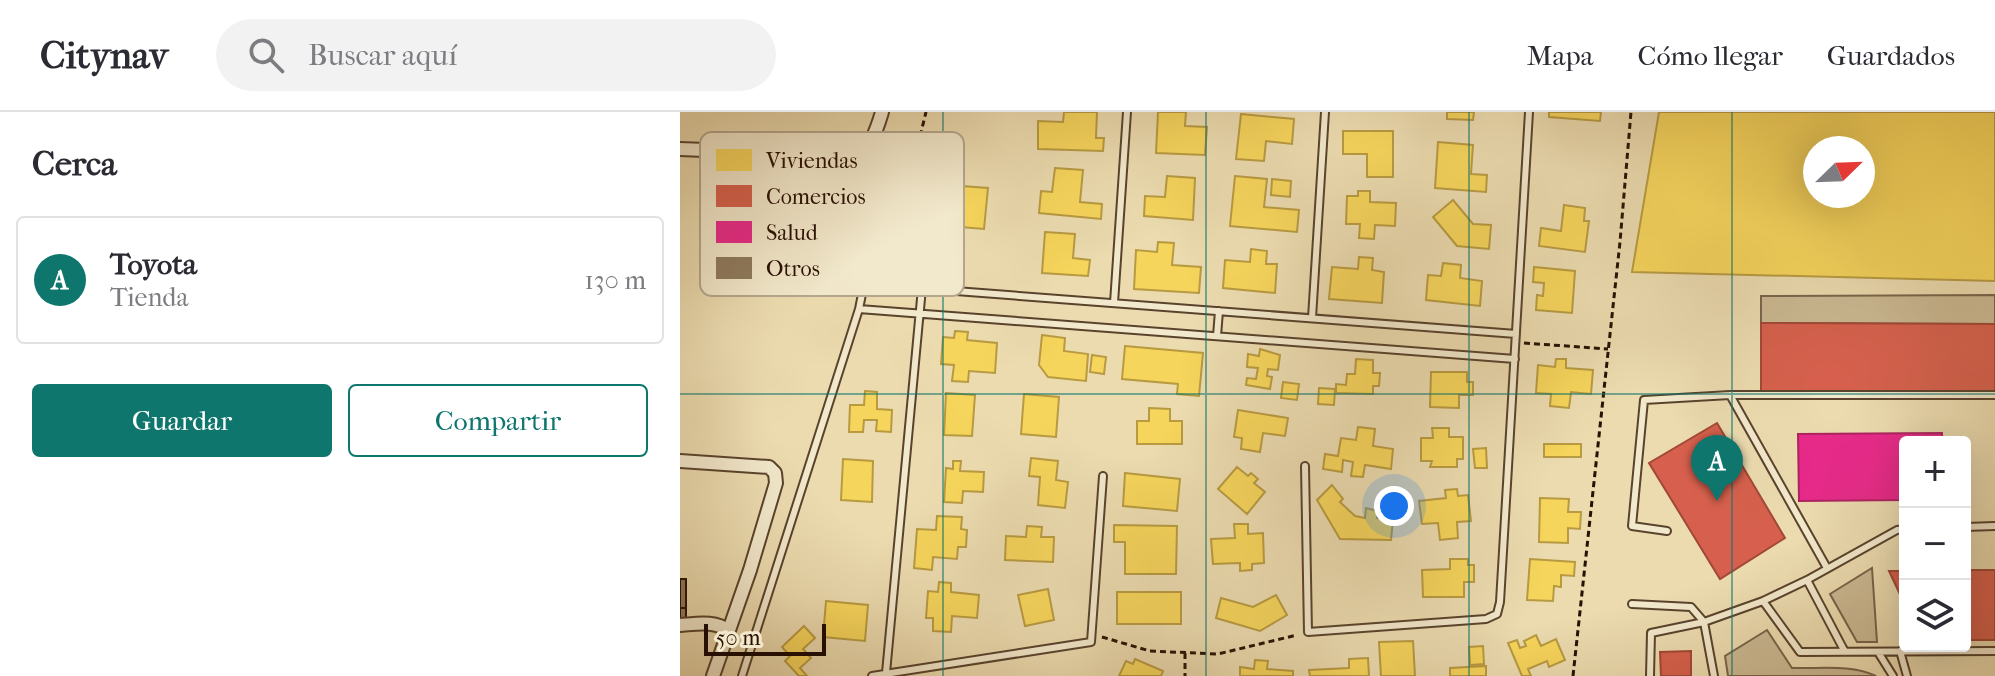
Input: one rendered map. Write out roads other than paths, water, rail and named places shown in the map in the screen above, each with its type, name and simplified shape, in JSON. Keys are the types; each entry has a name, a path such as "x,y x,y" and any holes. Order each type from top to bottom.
{"street":[{"path":"875,132 882,112"},
{"path":"680,149 700,150"},
{"path":"680,461 769,467 775,473 772,498 713,676"},
{"path":"680,625 706,623 722,625 729,631"}],"lane":[{"path":"1114,303 1127,112"},
{"path":"1312,318 1325,112"},
{"path":"1305,466 1308,632 1486,619 1497,614 1529,112"},
{"path":"964,291 1312,318 1516,338"},
{"path":"742,676 862,296"},
{"path":"886,673 921,296"},
{"path":"859,309 1515,359"},
{"path":"1217,336 1219,311"},
{"path":"1667,531 1632,526 1644,400 1730,395 1995,395"},
{"path":"1730,395 1827,568"},
{"path":"872,676 1091,642 1103,476"},
{"path":"1971,527 1995,526"},
{"path":"1650,676 1651,633 1704,622 1763,601 1899,530"},
{"path":"1807,580 1845,652"},
{"path":"1763,601 1800,652 1899,651"},
{"path":"1632,604 1691,607 1704,622 1714,676"},
{"path":"1971,651 1995,651"},
{"path":"1878,652 1893,676"},
{"path":"1900,652 1907,676"}],"place":[{"name":"Toyota","path":"1717,501"}]}
